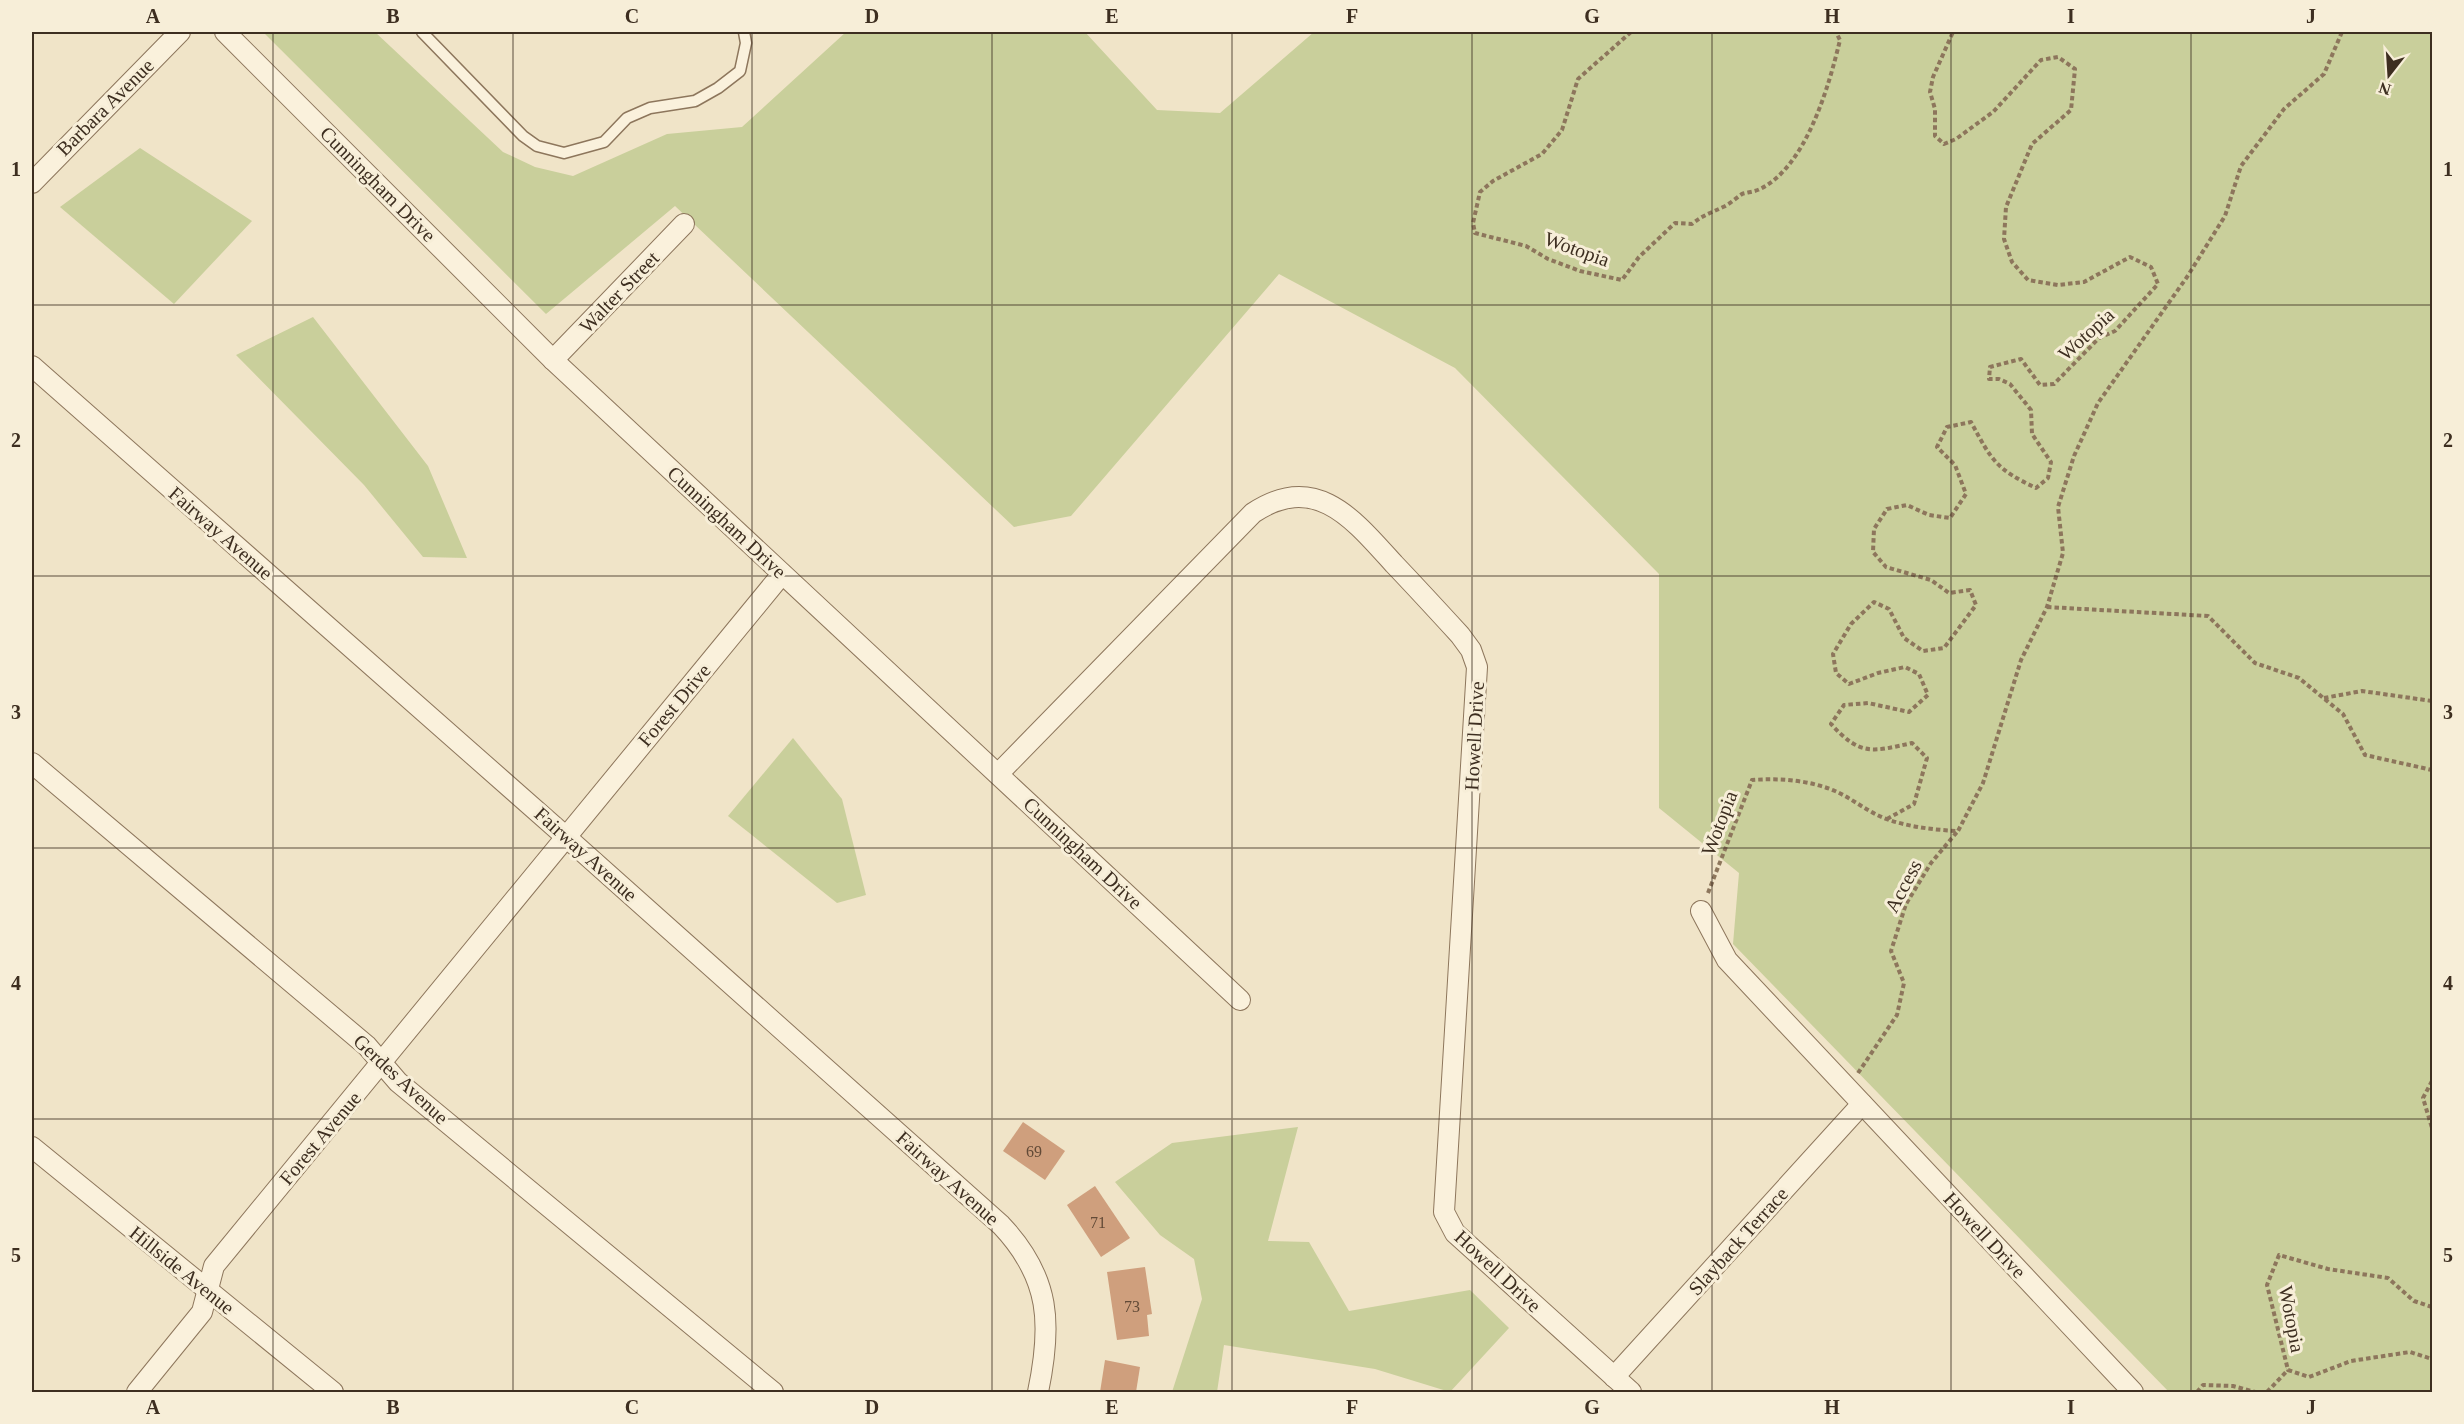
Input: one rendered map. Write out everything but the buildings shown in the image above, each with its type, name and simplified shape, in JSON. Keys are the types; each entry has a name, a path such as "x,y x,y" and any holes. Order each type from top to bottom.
{"street":[{"name":"Barbara Avenue","path":"32,183 180,32"},
{"name":"Cunningham Drive","path":"225,32 554,360 1240,1000"},
{"name":"Walter Street","path":"554,360 684,224"},
{"name":"Fairway Avenue","path":"32,366 565,836 1014,1239 1034,1271 1045,1306 1047,1342 1038,1392"},
{"name":"Howell Drive","path":"998,774 1253,513 1275,501 1300,497 1328,503 1353,519 1460,635 1471,650 1477,667 1444,1212 1455,1233 1631,1392"},
{"name":"Forest Drive","path":"565,836 782,574"},
{"name":"Gerdes Avenue","path":"32,763 367,1046 398,1082 773,1392"},
{"name":"Forest Avenue","path":"137,1392 202,1312 214,1266 565,836"},
{"name":"Howell Drive","path":"1701,911 1727,960 2133,1392"},
{"name":"Slayback Terrace","path":"1614,1377 1862,1104"},
{"name":"Hillside Avenue","path":"32,1147 333,1392"}],"lane":[{"path":"422,32 523,136 537,146 564,153 604,142 627,118 650,108 695,101 718,88 740,71 746,43 744,32"}],"path":[{"name":"Wotopia","path":"1631,32 1578,79 1562,130 1542,154 1493,181 1480,192 1473,223 1475,233 1526,246 1548,259 1580,271 1622,280 1639,257 1675,222 1692,224 1708,211 1724,207 1743,194 1759,189 1781,175 1794,159 1824,95 1840,40 1836,32"},
{"name":"Wotopia","path":"1887,819 1914,804 1927,758 1912,743 1875,751 1848,743 1831,724 1844,705 1868,703 1909,712 1928,695 1919,674 1905,667 1878,673 1849,684 1836,674 1833,654 1851,624 1874,602 1889,609 1904,638 1923,651 1944,648 1976,605 1970,590 1949,593 1931,580 1907,571 1886,567 1873,552 1874,529 1887,508 1907,505 1929,515 1950,518 1966,494 1956,465 1937,447 1947,427 1971,422 1992,460 2014,477 2036,488 2048,478 2051,462 2032,434 2031,410 2010,384 1999,379 1989,379 1990,367 2021,360 2040,385 2054,384 2099,338 2115,331 2158,284 2151,267 2130,257 2084,282 2058,285 2028,280 2012,262 2004,239 2006,207 2032,144 2071,110 2075,69 2058,57 2041,60 2026,73 1993,111 1956,139 1944,144 1935,136 1935,109 1930,92 1933,77 1953,32"},
{"path":"1958,831 1983,783 2021,660 2047,607 2063,553 2058,507 2074,456 2098,403 2187,277 2225,216 2241,166 2284,109 2324,74 2342,32"},
{"path":"2047,607 2208,616 2255,663 2298,678 2343,714 2365,755 2433,770"},
{"path":"2323,698 2362,691 2433,701"},
{"name":"Wotopia","path":"1701,911 1752,780 1780,778 1810,783 1835,791 1887,819 1923,829 1958,831"},
{"name":"Access","path":"1847,1088 1897,1015 1904,983 1892,951 1906,904 1931,863 1958,831"},
{"path":"2433,1081 2423,1098 2433,1128"},
{"name":"Wotopia","path":"2433,1307 2414,1301 2388,1278 2328,1269 2278,1255 2267,1285 2288,1370 2309,1377 2351,1361 2410,1352 2433,1359"},
{"path":"2266,1392 2288,1370"},
{"path":"2197,1392 2203,1385 2233,1386 2255,1392"}],"green space":[{"path":"263,32 375,32 503,152 535,167 573,176 667,134 742,127 846,32 1085,32 1157,110 1220,113 1314,32 2432,32 2432,1392 2169,1392 1733,944 1739,873 1659,808 1659,574 1455,368 1279,274 1071,516 1014,527 675,206 546,314"},
{"path":"140,148 252,221 174,304 60,207"},
{"path":"313,317 428,466 467,558 423,557 364,485 236,355"},
{"path":"793,738 842,799 866,895 837,903 728,816"},
{"path":"1298,1127 1268,1241 1309,1242 1349,1311 1470,1290 1509,1328 1450,1392 1375,1369 1224,1345 1217,1392 1172,1392 1202,1299 1194,1259 1160,1235 1115,1182 1172,1143"}]}
